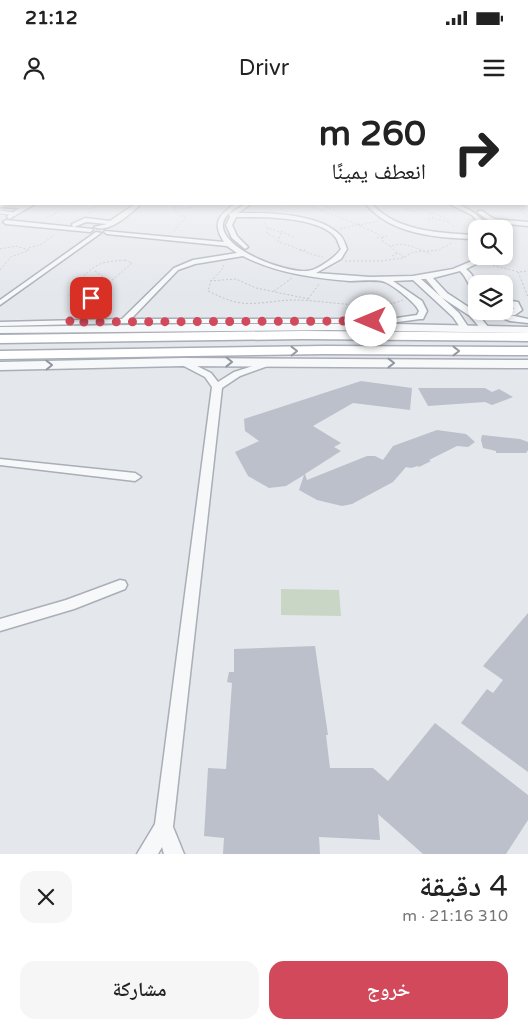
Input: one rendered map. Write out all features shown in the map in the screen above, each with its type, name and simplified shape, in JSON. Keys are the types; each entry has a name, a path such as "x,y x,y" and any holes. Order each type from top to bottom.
{"main road":[{"path":"0,339 303,335 528,338"},
{"path":"0,355 325,350 528,351"}],"street":[{"path":"36,225 30,230 50,232 62,227 94,232 108,229 196,237 223,235"},
{"path":"75,225 114,240"},
{"path":"108,229 111,225"},
{"path":"220,225 223,235 230,244 244,254 269,264 324,276 422,272 450,266 468,258"},
{"path":"229,225 230,231 246,248 307,272 385,279 415,278 472,265"},
{"path":"307,272 334,261 342,254 343,244 337,235 314,225"},
{"path":"404,225 468,238"},
{"path":"108,229 230,244"},
{"path":"0,303 94,232"},
{"path":"124,321 176,269 204,254 212,245 225,246 215,259"},
{"path":"193,254 204,254 215,259 244,254"},
{"path":"334,261 333,267 338,275"},
{"path":"461,269 469,275"},
{"path":"428,276 444,295 468,311"},
{"path":"415,278 456,315 465,328"},
{"path":"0,324 124,321 390,321 420,317 423,311 419,303 385,279"},
{"path":"513,304 518,310 513,312"},
{"path":"456,315 468,314"},
{"path":"513,319 528,321"},
{"path":"478,320 485,328"},
{"path":"0,330 156,327 485,328 528,330"},
{"path":"148,854 164,826 217,387 213,380 201,369 183,362"},
{"path":"0,366 183,362 528,364"},
{"path":"217,387 229,378 246,370 275,363"},
{"path":"0,462 135,477"},
{"path":"0,625 70,605 120,585"},
{"path":"164,826 174,854"}],"path":[{"path":"170,235 179,225"},
{"path":"330,231 356,225"},
{"path":"361,225 382,238 383,242 406,258"},
{"path":"454,225 456,236"},
{"path":"0,249 11,246 29,248 42,244 62,227"},
{"path":"262,228 267,228 267,234 272,238 278,239"},
{"path":"278,232 285,232 296,238"},
{"path":"377,238 387,236"},
{"path":"402,244 406,242"},
{"path":"390,246 396,243 402,244 416,247 430,254"},
{"path":"0,270 11,257 24,253 29,248"},
{"path":"294,250 308,250"},
{"path":"392,256 397,253"},
{"path":"215,259 224,267 219,274 209,281 208,291 226,300 259,303 314,300"},
{"path":"131,261 131,264 110,282 98,296 88,299 73,298 70,296 70,291 79,281 95,271 103,262 131,261"},
{"path":"0,263 5,264"},
{"path":"491,265 518,272 528,272"},
{"path":"95,271 110,282"},
{"path":"274,291 307,272"},
{"path":"518,272 528,297"},
{"path":"308,299 324,276"},
{"path":"209,281 236,279 256,288 308,299 352,304 394,304 403,300 403,293"},
{"path":"70,291 84,290 97,286 106,288"},
{"path":"69,322 87,304 88,299"}],"green space":[{"path":"281,589 339,590 341,616 281,615"}],"building":[{"path":"361,381 412,388 410,410 353,403 313,426 341,443 334,447 341,451 305,474 307,480 367,456 375,456 383,460 393,446 437,430 466,434 475,442 468,447 457,446 419,467 406,467 393,482 352,504 342,506 317,500 299,490 304,475 286,486 269,488 248,476 235,452 259,441 245,431 244,419"},
{"path":"418,388 485,388 492,392 499,389 513,397 492,405 485,402 428,406"},
{"path":"482,435 520,439 528,442 528,450 526,453 496,453 496,451 483,448"},
{"path":"528,613 528,772 461,723 487,689 493,693 503,680 483,666"},
{"path":"315,646 328,735 326,735 330,768 373,768 388,781 435,723 528,795 528,820 506,854 423,854 378,814 380,840 319,837 320,854 223,854 224,838 204,836 208,768 226,769 232,683 227,682 229,672 234,672 234,649"}],"route":[{"path":"91,298 88,299 87,304 69,322 371,321"}]}
